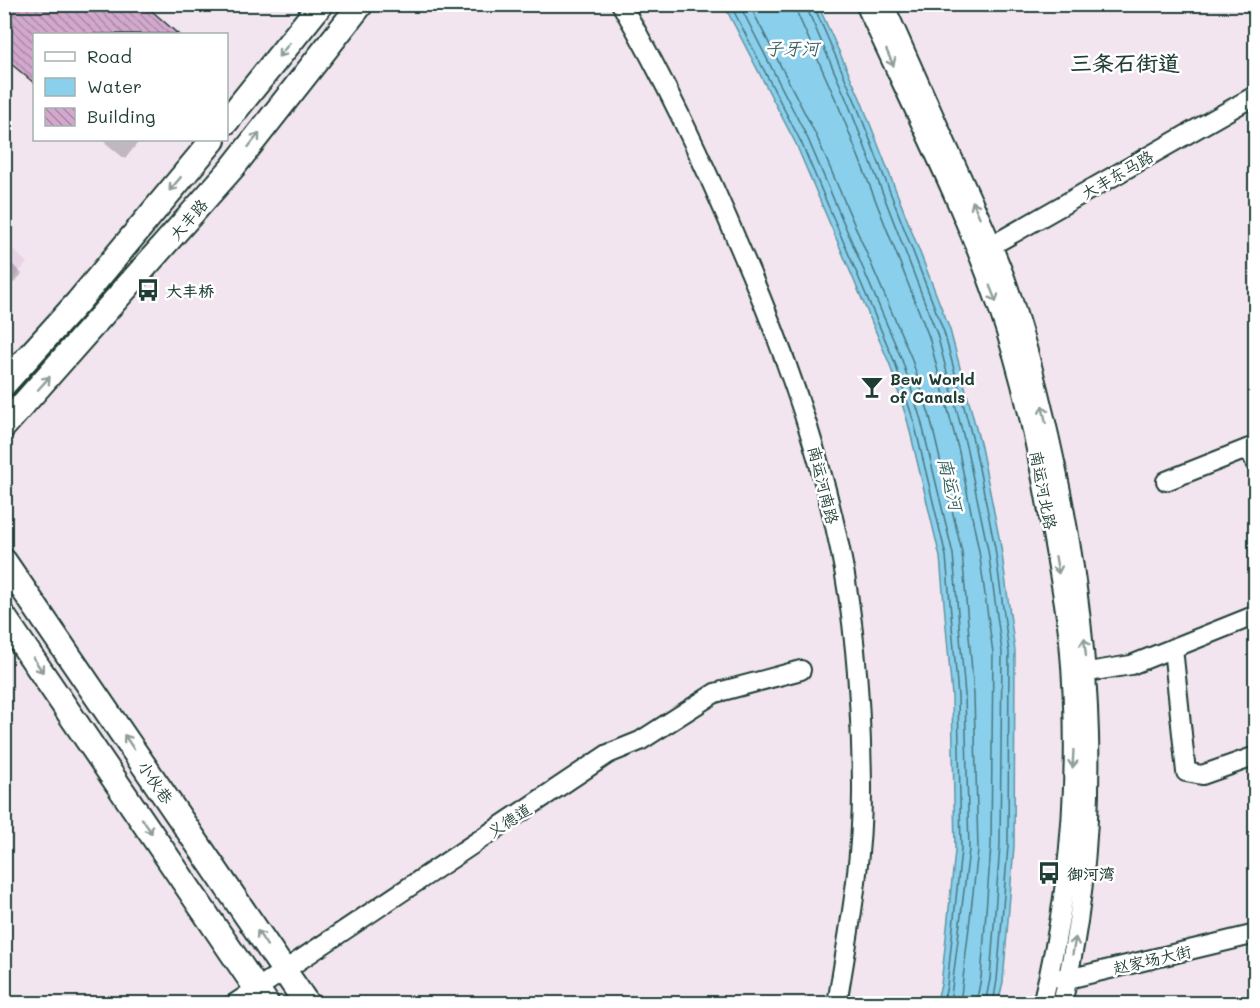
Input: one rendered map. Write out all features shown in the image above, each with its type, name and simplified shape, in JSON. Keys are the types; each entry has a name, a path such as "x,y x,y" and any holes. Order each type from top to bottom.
{"main road":[{"path":"228,120 321,4"},
{"name":"大丰路","path":"4,426 233,166 361,4"},
{"path":"211,142 233,166"},
{"name":"大丰路","path":"4,384 78,302 211,142"},
{"name":"小伙巷","path":"4,561 307,1004"},
{"name":"小伙巷","path":"4,617 262,996"}],"street":[{"name":"南运河南路","path":"621,4 707,169 771,320 807,420 840,549 858,664 862,787 854,904 837,1004"},
{"name":"南运河北路","path":"866,4 985,249"},
{"name":"南运河北路","path":"884,4 985,249 1036,449 1059,576 1080,674 1090,735 1087,827 1079,916 1062,1004"},
{"name":"大丰东马路","path":"985,249 1256,95"},
{"path":"1166,481 1249,448 1256,465"},
{"path":"1080,674 1131,665 1256,615"},
{"path":"1173,648 1186,772 1202,775 1256,756"},
{"name":"义德道","path":"234,1004 262,996 283,969 608,754 640,741 715,693 801,670"},
{"name":"南运河北路","path":"1042,1004 1067,875 1080,674"},
{"name":"赵家场大街","path":"1049,976 1068,979 1256,934"}],"shaded area":[{"path":"5,241 27,263 5,288"}],"water":[{"name":"子牙河","path":"724,5 818,5 860,98 950,330 981,447 1001,547 1015,651 1014,846 1003,982 998,1003 936,1003 941,985 955,851 952,696 940,557 908,423 890,365 796,144"}],"building":[{"path":"4,4 144,4 177,33 33,33 33,82 4,58"}],"place":[{"name":"大丰桥","path":"148,290"},
{"name":"Bew World of Canals","path":"872,387"},
{"name":"御河湾","path":"1049,873"}],"district":[{"name":"三条石街道","path":"1125,62"}],"water label":[{"name":"南运河","path":"951,484"}]}
